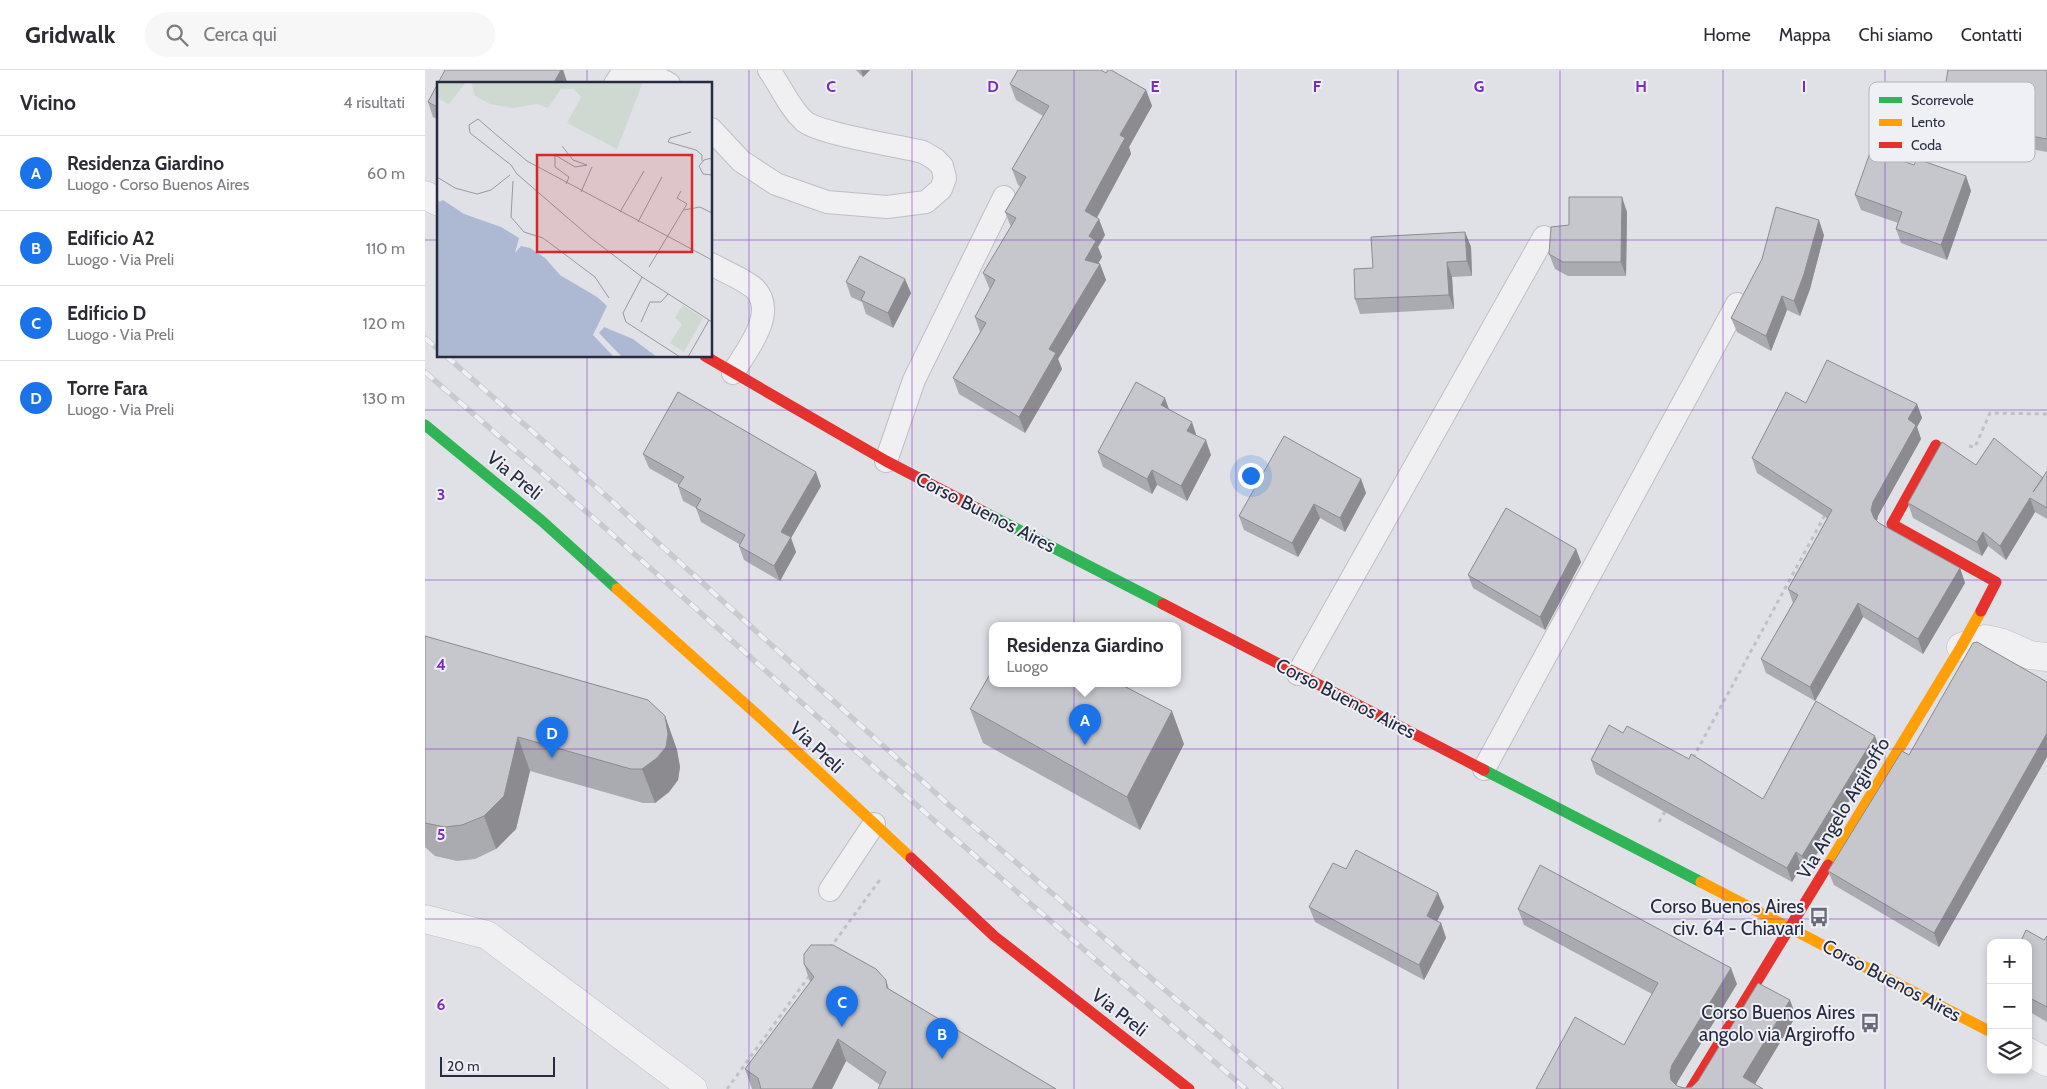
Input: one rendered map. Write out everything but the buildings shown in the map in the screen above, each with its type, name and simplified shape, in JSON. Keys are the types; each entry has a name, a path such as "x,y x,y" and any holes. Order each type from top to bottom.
{"street":[{"path":"425,194 437,201"},
{"name":"Corso Buenos Aires","path":"708,358 886,461 1987,1030"},
{"name":"Via Preli","path":"425,425 542,521 994,936 1189,1089"},
{"name":"Via Angelo Argiroffo","path":"1691,1089 1961,647 1996,582 1892,524 1936,445"},
{"path":"1961,647 1985,639 2003,643 2030,655 2047,657"},
{"path":"425,919 487,935 693,1089"},
{"path":"2032,1054 2047,1062"}],"lane":[{"path":"713,131 741,161 776,184 827,202 887,207 926,202 941,189 945,178 942,166 923,152 831,132 806,122 791,106 769,70"},
{"path":"616,82 619,78 642,75 666,82"},
{"path":"886,461 914,380 1005,197"},
{"path":"1298,674 1544,237"},
{"path":"713,265 755,289 764,303 763,319 733,372"},
{"path":"1484,769 1737,304"},
{"path":"829,890 874,824"}],"path":[{"path":"1936,445 1975,447 1990,413 2047,414"},
{"path":"1691,763 1827,511"},
{"path":"1643,851 1667,807"},
{"path":"826,953 902,850"},
{"path":"727,1089 815,969"}],"railway":[{"path":"425,338 437,348"},
{"path":"448,358 604,494 950,806 1281,1089"},
{"path":"425,372 604,527 937,823 1246,1089"}],"traffic: fast":[{"path":"425,425 542,521 617,589"},
{"path":"982,511 1163,604"},
{"path":"1484,770 1701,882"}],"traffic: slow":[{"path":"617,589 763,720 911,858"},
{"path":"1828,865 1981,611"},
{"path":"1701,882 1987,1030"}],"traffic: jam":[{"path":"708,358 886,461 982,511"},
{"path":"1936,445 1892,524 1996,582 1981,611"},
{"path":"1163,604 1484,770"},
{"path":"911,858 994,936 1189,1089"},
{"path":"1691,1089 1828,865"}],"place":[{"name":"Residenza Giardino","path":"1085,745"},
{"name":"Torre Fara","path":"552,758"},
{"name":"Corso Buenos Aires civ. 64 - Chiavari","path":"1819,917"},
{"name":"Corso Buenos Aires angolo via Argiroffo","path":"1870,1023"},
{"name":"Edificio D","path":"842,1027"},
{"name":"Edificio A2","path":"942,1059"}]}
